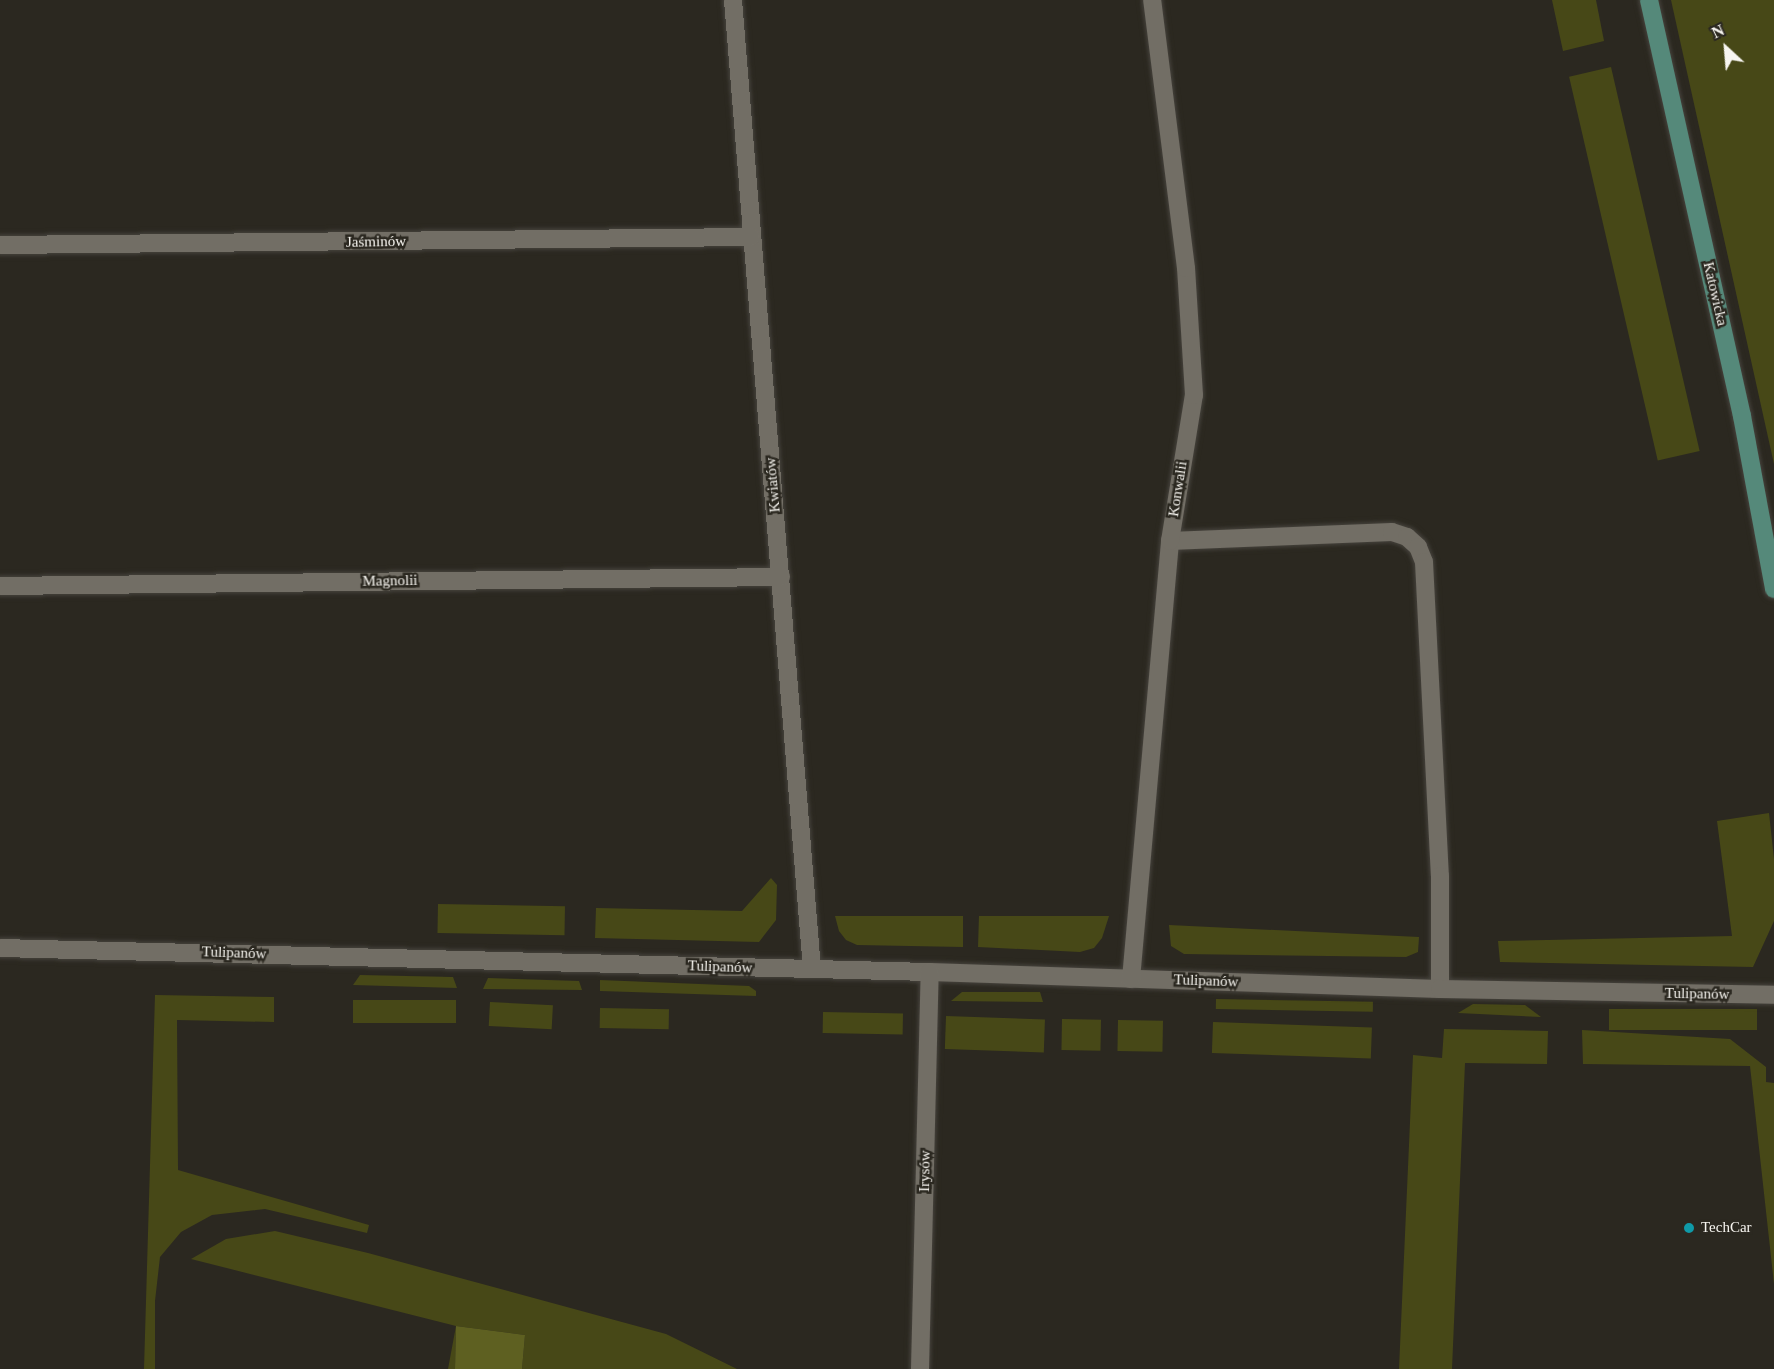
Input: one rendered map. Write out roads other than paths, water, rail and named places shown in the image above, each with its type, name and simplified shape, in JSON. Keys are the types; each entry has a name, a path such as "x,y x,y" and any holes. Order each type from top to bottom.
{"main road":[{"name":"Katowicka","path":"1649,0 1742,416 1774,589"}],"street":[{"name":"Kwiatów","path":"732,0 812,969"},
{"name":"Konwalii","path":"1131,980 1170,541 1194,395 1186,268 1152,0"},
{"name":"Jaśminów","path":"0,245 752,237"},
{"path":"1170,541 1392,532 1407,537 1418,547 1424,562 1440,876 1440,989"},
{"name":"Magnolii","path":"0,586 781,577"},
{"name":"Tulipanów","path":"0,948 930,972 1440,989 1774,995"},
{"name":"Irysów","path":"920,1369 930,972"}],"place":[{"name":"TechCar","path":"1689,1228"}]}
